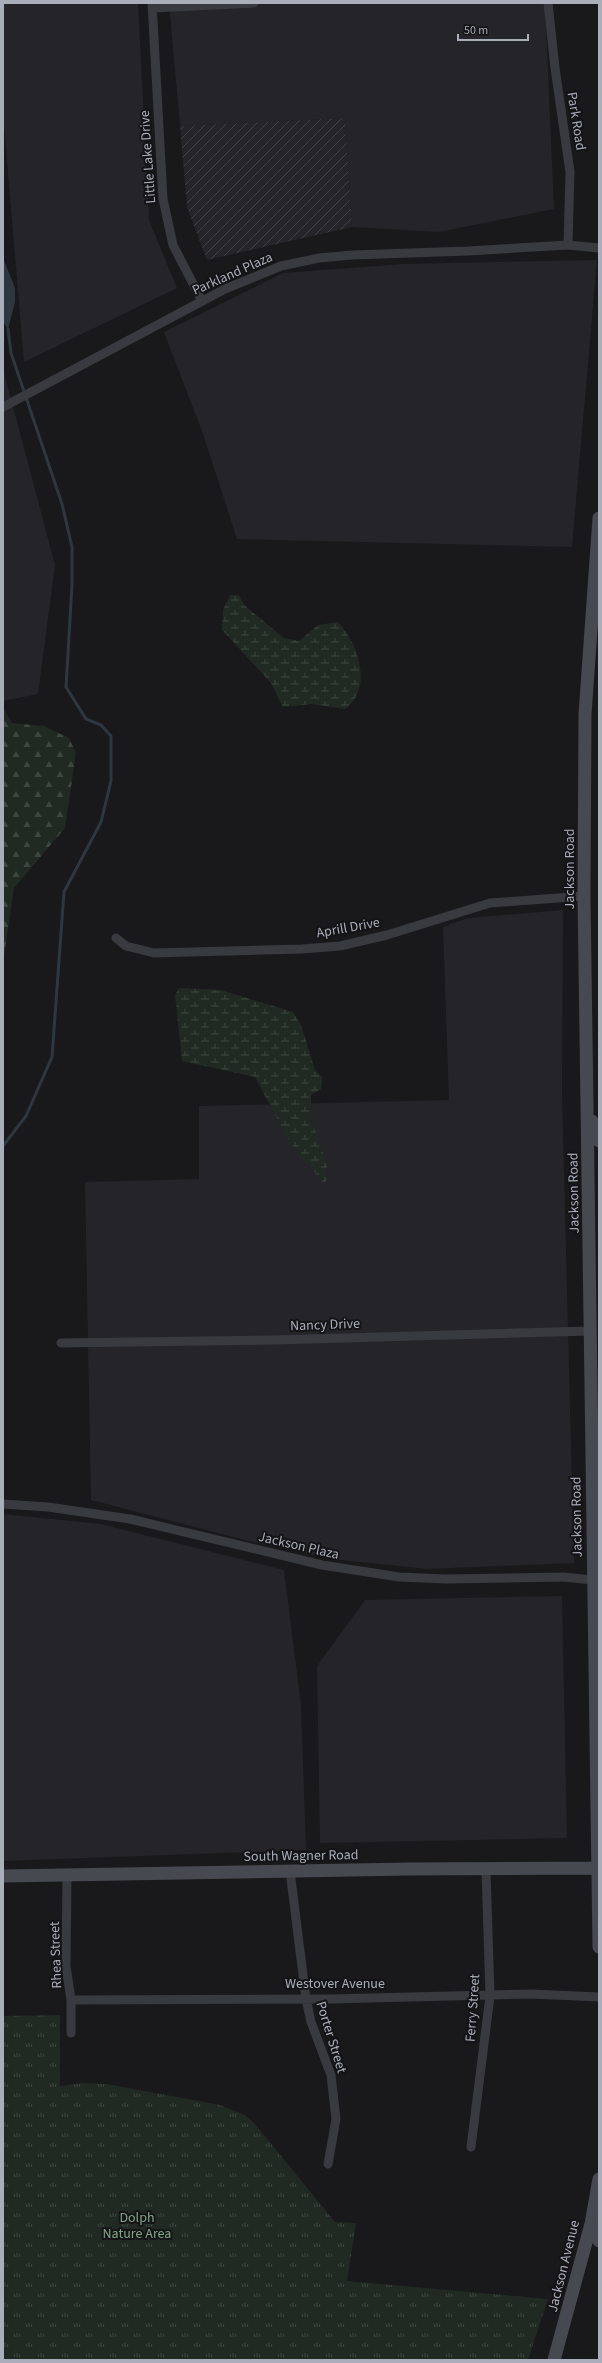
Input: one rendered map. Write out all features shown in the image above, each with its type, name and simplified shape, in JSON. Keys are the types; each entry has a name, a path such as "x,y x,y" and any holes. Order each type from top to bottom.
{"main road":[{"name":"Jackson Road","path":"598,1868 595,1749 596,1578 591,1468 590,1332 594,1194 588,1101 584,896 588,668 599,518"},
{"path":"588,668 599,654"},
{"path":"588,1101 594,1131 599,1141"},
{"path":"591,1468 599,1500"},
{"path":"595,1749 599,1770"},
{"path":"598,1868 599,1948"},
{"name":"South Wagner Road","path":"3,1876 598,1868"},
{"name":"Jackson Avenue","path":"554,2360 591,2224 599,2179"},
{"path":"591,2224 599,2241"}],"street":[{"path":"153,6 254,3"},
{"name":"Park Road","path":"548,3 555,68 570,172 568,244"},
{"name":"Little Lake Drive","path":"153,6 163,199 173,245 202,301"},
{"name":"Parkland Plaza","path":"3,407 202,301 265,271 319,258 568,244 599,248"},
{"name":"Aprill Drive","path":"116,938 126,946 154,953 302,949 340,946 387,935 490,903 584,896"},
{"name":"Nancy Drive","path":"61,1343 590,1332"},
{"name":"Jackson Plaza","path":"3,1504 75,1510 130,1519 322,1565 399,1577 446,1579 563,1577 596,1578"},
{"name":"Ferry Street","path":"471,2147 490,1996 486,1870"},
{"name":"Porter Street","path":"290,1871 306,1999 311,2022 331,2075 336,2119 328,2164"},
{"name":"Rhea Street","path":"68,1876 66,1966 71,2000 71,2033"},
{"name":"Westover Avenue","path":"71,2000 306,1999 531,1994 599,1997"}],"shaded area":[{"path":"3,3 138,3 149,220 177,288 24,362 3,113"},
{"path":"169,3 545,3 554,209 439,232 352,227 345,118 180,126"},
{"path":"345,118 352,227 207,260 187,207 180,126"},
{"path":"3,258 15,288 15,302 8,329 3,322"},
{"path":"597,260 572,547 237,539 203,434 164,332 283,273 403,264"},
{"path":"3,369 55,565 38,694 3,701"},
{"path":"563,910 562,1095 574,1563 427,1569 332,1559 249,1541 91,1500 85,1182 199,1179 199,1106 449,1100 443,927 468,918"},
{"path":"3,1514 101,1524 284,1570 301,1705 306,1850 3,1861"},
{"path":"562,1596 567,1838 320,1843 317,1666 365,1600"}],"green space":[{"path":"230,595 239,595 244,605 284,638 299,641 318,625 338,622 352,642 357,653 360,666 361,678 359,690 354,700 345,709 311,704 283,707 271,683 222,630 223,610"},
{"path":"3,707 12,723 44,726 69,738 76,753 65,828 14,888 3,964"},
{"path":"179,988 221,990 293,1012 301,1025 315,1070 322,1077 321,1089 311,1095 311,1119 327,1164 326,1186 289,1141 255,1077 182,1061 175,995"},
{"name":"Dolph Nature Area","path":"60,2015 60,2086 82,2083 107,2084 220,2105 245,2115 255,2124 335,2222 356,2223 347,2281 548,2299 528,2360 3,2360 3,2016"}],"waterway":[{"path":"3,1146 26,1116 52,1057 64,892 101,822 111,781 111,736 101,725 86,719 66,687 72,585 72,547 62,504 11,353 8,329"}]}
